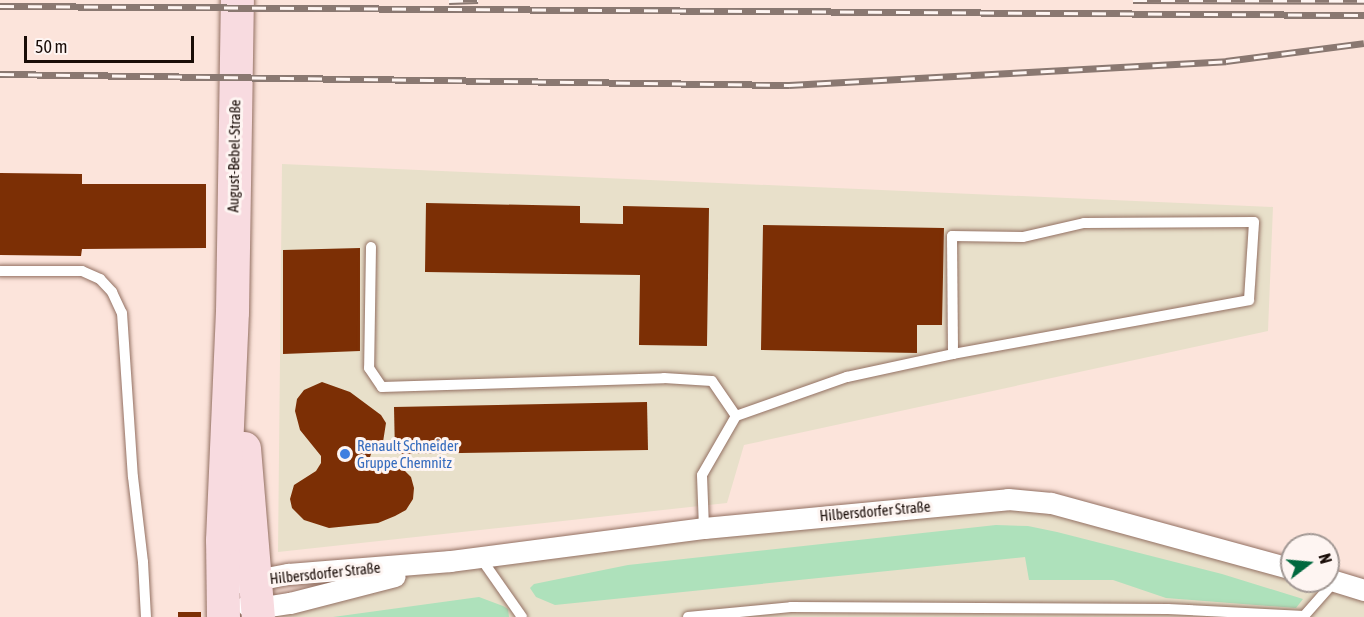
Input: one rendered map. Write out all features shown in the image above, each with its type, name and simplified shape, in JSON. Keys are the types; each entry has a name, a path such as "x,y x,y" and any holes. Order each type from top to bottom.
{"main road":[{"name":"August-Bebel-Straße","path":"223,607 222,540 232,312 237,0"},
{"name":"August-Bebel-Straße","path":"232,312 257,602"}],"street":[{"name":"Hilbersdorfer Straße","path":"257,602 288,574 450,561 704,528 1008,499 1051,503 1280,566"},
{"name":"Hilbersdorfer Straße","path":"223,607 257,602 290,603 450,561"},
{"path":"1340,582 1364,590"}],"lane":[{"path":"704,528 702,475 736,416 847,377 953,354 1249,300 1254,222 1084,223 1023,237 952,237 953,354"},
{"path":"371,247 369,368 382,387 664,378 712,381 736,416"},
{"path":"0,271 82,271 100,279 112,292 122,313 133,477 147,617"},
{"path":"480,557 522,617"},
{"path":"688,617 791,607 1168,609 1304,615 1322,593"}],"shaded area":[{"path":"282,164 1273,207 1268,331 744,445 727,503 278,552"},
{"path":"1009,502 1280,569 1280,593 1340,593 1340,586 1364,592 1364,617 261,617 261,614 450,564"}],"green space":[{"path":"996,525 1028,526 1222,574 1303,599 1296,608 1166,598 1113,580 1029,580 1025,557 555,605 536,597 530,588 534,584 628,565"},
{"path":"479,597 508,609 509,617 333,617"}],"building":[{"path":"0,173 82,174 82,184 206,184 206,248 82,249 81,256 0,255"},
{"path":"426,203 580,206 580,223 623,224 623,206 709,208 707,346 639,345 640,275 425,272"},
{"path":"763,225 944,228 942,325 917,325 917,353 761,350"},
{"path":"360,248 360,351 283,354 283,250"},
{"name":"Renault Schneider Gruppe Chemnitz","path":"322,382 350,392 381,415 386,423 383,442 372,451 370,457 374,462 394,464 411,477 414,488 413,499 406,510 378,523 329,528 304,520 292,508 290,499 294,485 316,471 321,463 321,456 300,430 295,411 297,399 304,390"},
{"path":"647,402 648,450 395,454 394,407"},
{"path":"178,612 201,612 201,617 178,617"}],"railway":[{"path":"449,1 478,0"},
{"path":"1133,0 1364,1"},
{"path":"0,6 1364,15"},
{"path":"0,74 789,85 1226,61 1364,43"}],"place":[{"name":"Renault Schneider Gruppe Chemnitz","path":"345,454"}]}
